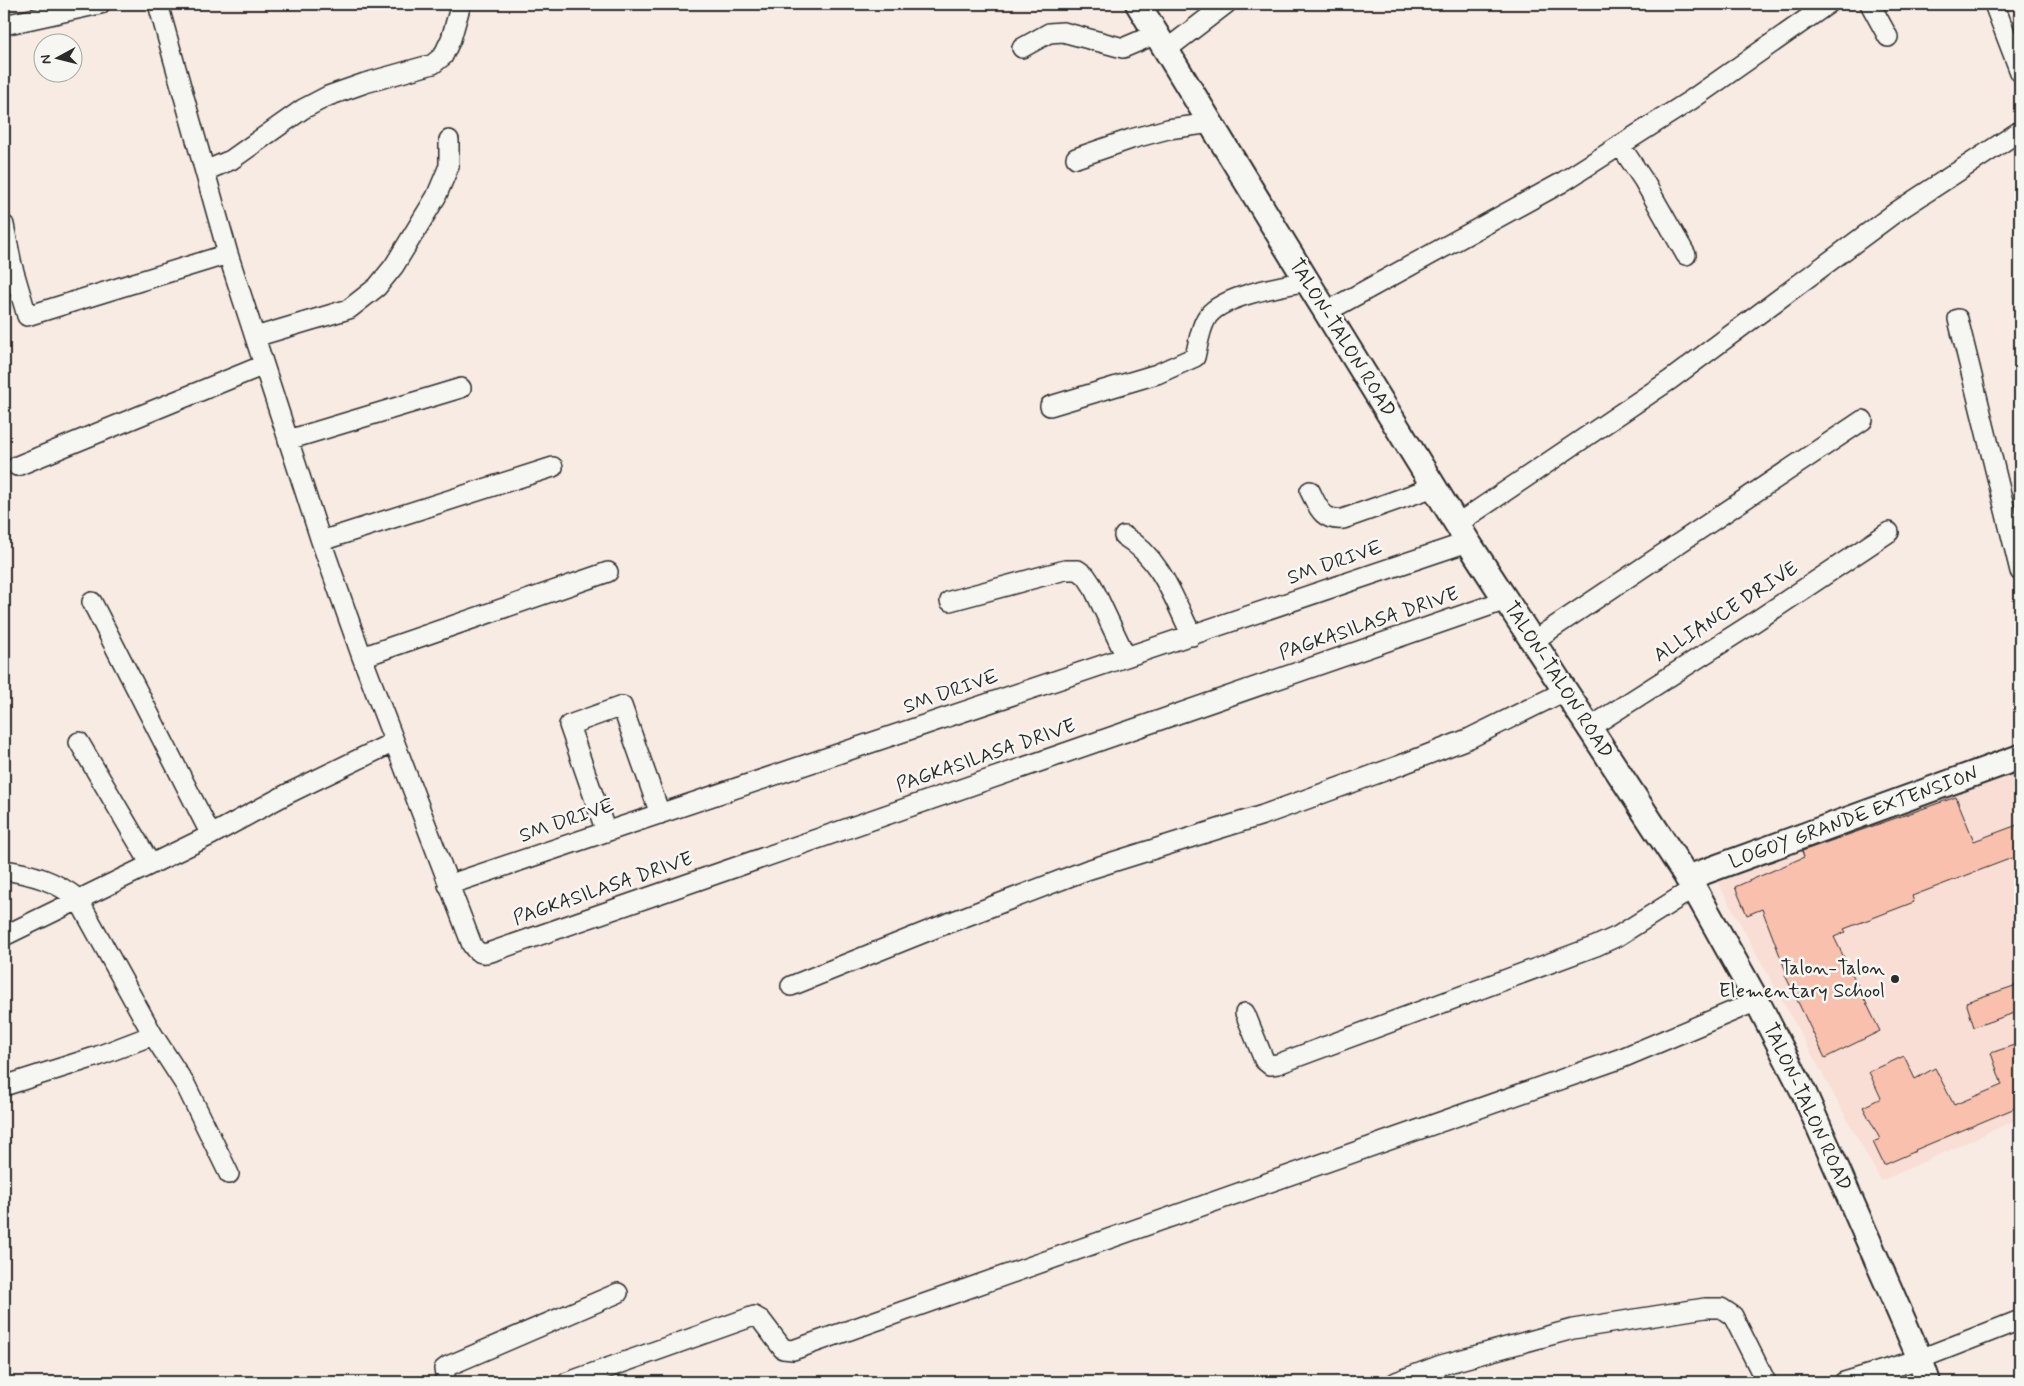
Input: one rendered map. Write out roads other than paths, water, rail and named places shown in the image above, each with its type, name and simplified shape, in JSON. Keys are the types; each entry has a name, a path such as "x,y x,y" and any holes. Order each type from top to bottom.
{"street":[{"path":"4,25 100,4"},
{"path":"158,4 228,254 321,541 362,657 448,885"},
{"path":"205,171 231,160 303,109 328,96 365,83 433,64 443,56 451,39 461,4"},
{"name":"TALON-TALON ROAD","path":"1138,4 1434,487 1588,728 1690,883 1757,1001 1804,1093 1922,1375"},
{"path":"1022,48 1049,34 1062,32 1123,48 1161,42 1226,4"},
{"path":"1326,312 1561,183 1691,100 1810,9 1828,4"},
{"path":"1870,4 1888,37"},
{"path":"1994,4 2020,72"},
{"path":"1076,158 1159,132 1212,123"},
{"name":"SM DRIVE","path":"448,885 1192,636 1463,533 1896,212 2020,132"},
{"path":"255,337 349,309 377,287 394,266 436,197 449,166 450,140"},
{"path":"1620,145 1644,181 1686,255"},
{"path":"4,225 8,266 27,316 228,254"},
{"path":"1050,406 1157,374 1195,357 1206,319 1217,307 1255,292 1307,282"},
{"path":"1958,319 2020,571"},
{"path":"16,466 264,365"},
{"path":"288,440 461,388"},
{"path":"1533,641 1863,420"},
{"path":"321,541 553,468"},
{"path":"1310,491 1323,514 1334,520 1343,519 1434,487"},
{"name":"ALLIANCE DRIVE","path":"1588,728 1753,623 1888,532"},
{"path":"1124,536 1139,545 1149,555 1163,577 1192,636"},
{"path":"950,602 1065,570 1078,570 1086,576 1092,585 1126,657"},
{"path":"362,657 608,572"},
{"name":"PAGKASILASA DRIVE","path":"448,885 475,950 480,953 491,952 1506,600"},
{"path":"92,602 211,835"},
{"path":"791,986 1086,870 1263,815 1398,766 1470,738 1565,691"},
{"path":"606,832 569,725 622,706 660,814"},
{"path":"79,742 150,864"},
{"path":"4,936 211,835 288,794 394,742"},
{"name":"LOGOY GRANDE EXTENSION","path":"1690,883 2020,757"},
{"path":"4,870 47,880 65,888 78,899 153,1035 186,1086 229,1174"},
{"path":"1245,1013 1264,1060 1270,1065 1278,1064 1596,946 1618,936 1690,883"},
{"path":"568,1382 754,1316 761,1320 783,1349 793,1350 1622,1058 1757,1001"},
{"path":"4,1086 98,1056 153,1035"},
{"path":"446,1382 444,1369 448,1366 618,1293"},
{"path":"1396,1382 1440,1365 1573,1329 1705,1308 1722,1308 1733,1316 1766,1382"},
{"path":"1844,1382 1922,1375 2020,1320"}],"place":[{"name":"Talon-Talon Elementary School","path":"1895,979"}]}
